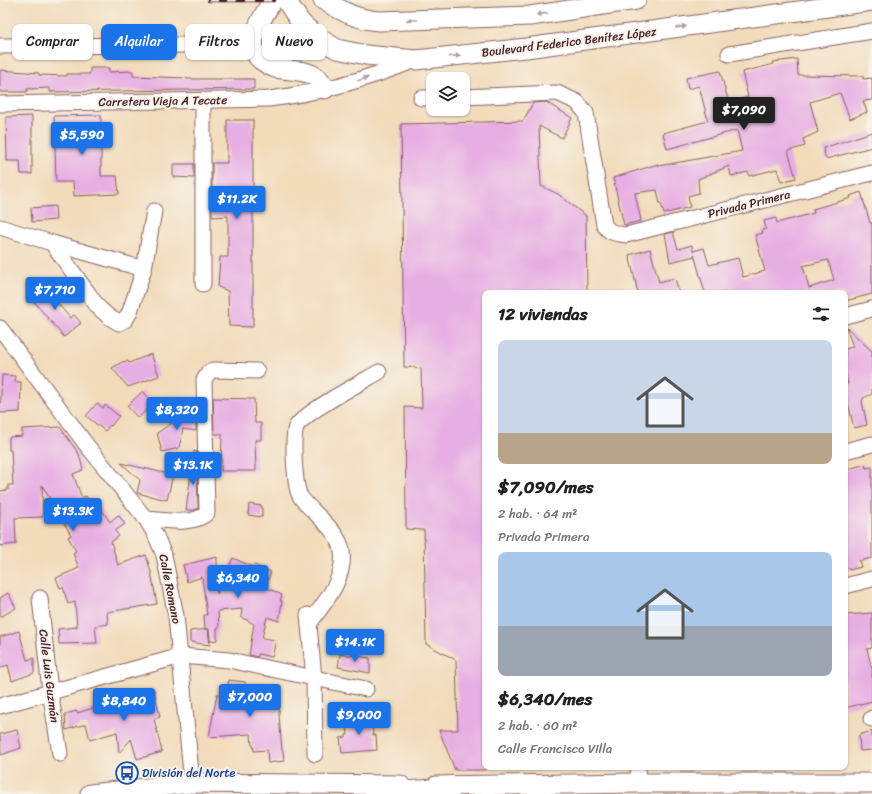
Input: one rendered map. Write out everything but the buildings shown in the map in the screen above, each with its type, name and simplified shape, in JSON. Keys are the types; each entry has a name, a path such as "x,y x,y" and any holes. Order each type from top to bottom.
{"highway":[{"path":"380,794 427,792 452,787"}],"main road":[{"path":"254,40 259,23 273,0"},
{"name":"Boulevard Federico Benítez López","path":"286,0 301,23 317,37 337,49 366,55 416,60 526,48 872,2"},
{"path":"323,0 350,15 364,20 380,21 530,16 636,0"},
{"path":"254,48 258,58 265,63 273,67 306,72 320,80 325,89"},
{"path":"90,794 192,783 452,787 638,775 872,782"}],"street":[{"path":"729,54 872,32"},
{"path":"0,46 185,46"},
{"name":"Carretera Vieja A Tecate","path":"0,104 203,101 269,99 298,96 384,72 416,60"},
{"name":"Privada Primera","path":"470,97 557,93 577,102 586,113 604,225 613,233 626,235 872,173"},
{"path":"203,101 203,284"},
{"path":"52,243 98,307 109,317 119,323 125,320 130,314 144,269 154,211"},
{"path":"0,227 144,269"},
{"path":"848,315 872,309"},
{"name":"Calle Romano","path":"0,328 85,443 146,519 164,554 176,616 181,656 192,783"},
{"path":"146,519 190,521 202,518 207,513 204,380 209,372 213,370 257,371"},
{"path":"315,754 314,678 309,617 327,599 338,580 342,565 342,550 335,535 327,525 300,498 294,461 296,428 307,415 379,372"},
{"path":"848,450 872,444"},
{"path":"848,585 872,579"},
{"name":"Calle Luis Guzmán","path":"40,598 50,691 60,754"},
{"path":"0,706 181,656 229,660 366,689"}],"railway":[{"path":"209,0 274,0"}],"place":[{"name":"División del Norte","path":"127,773"}]}
